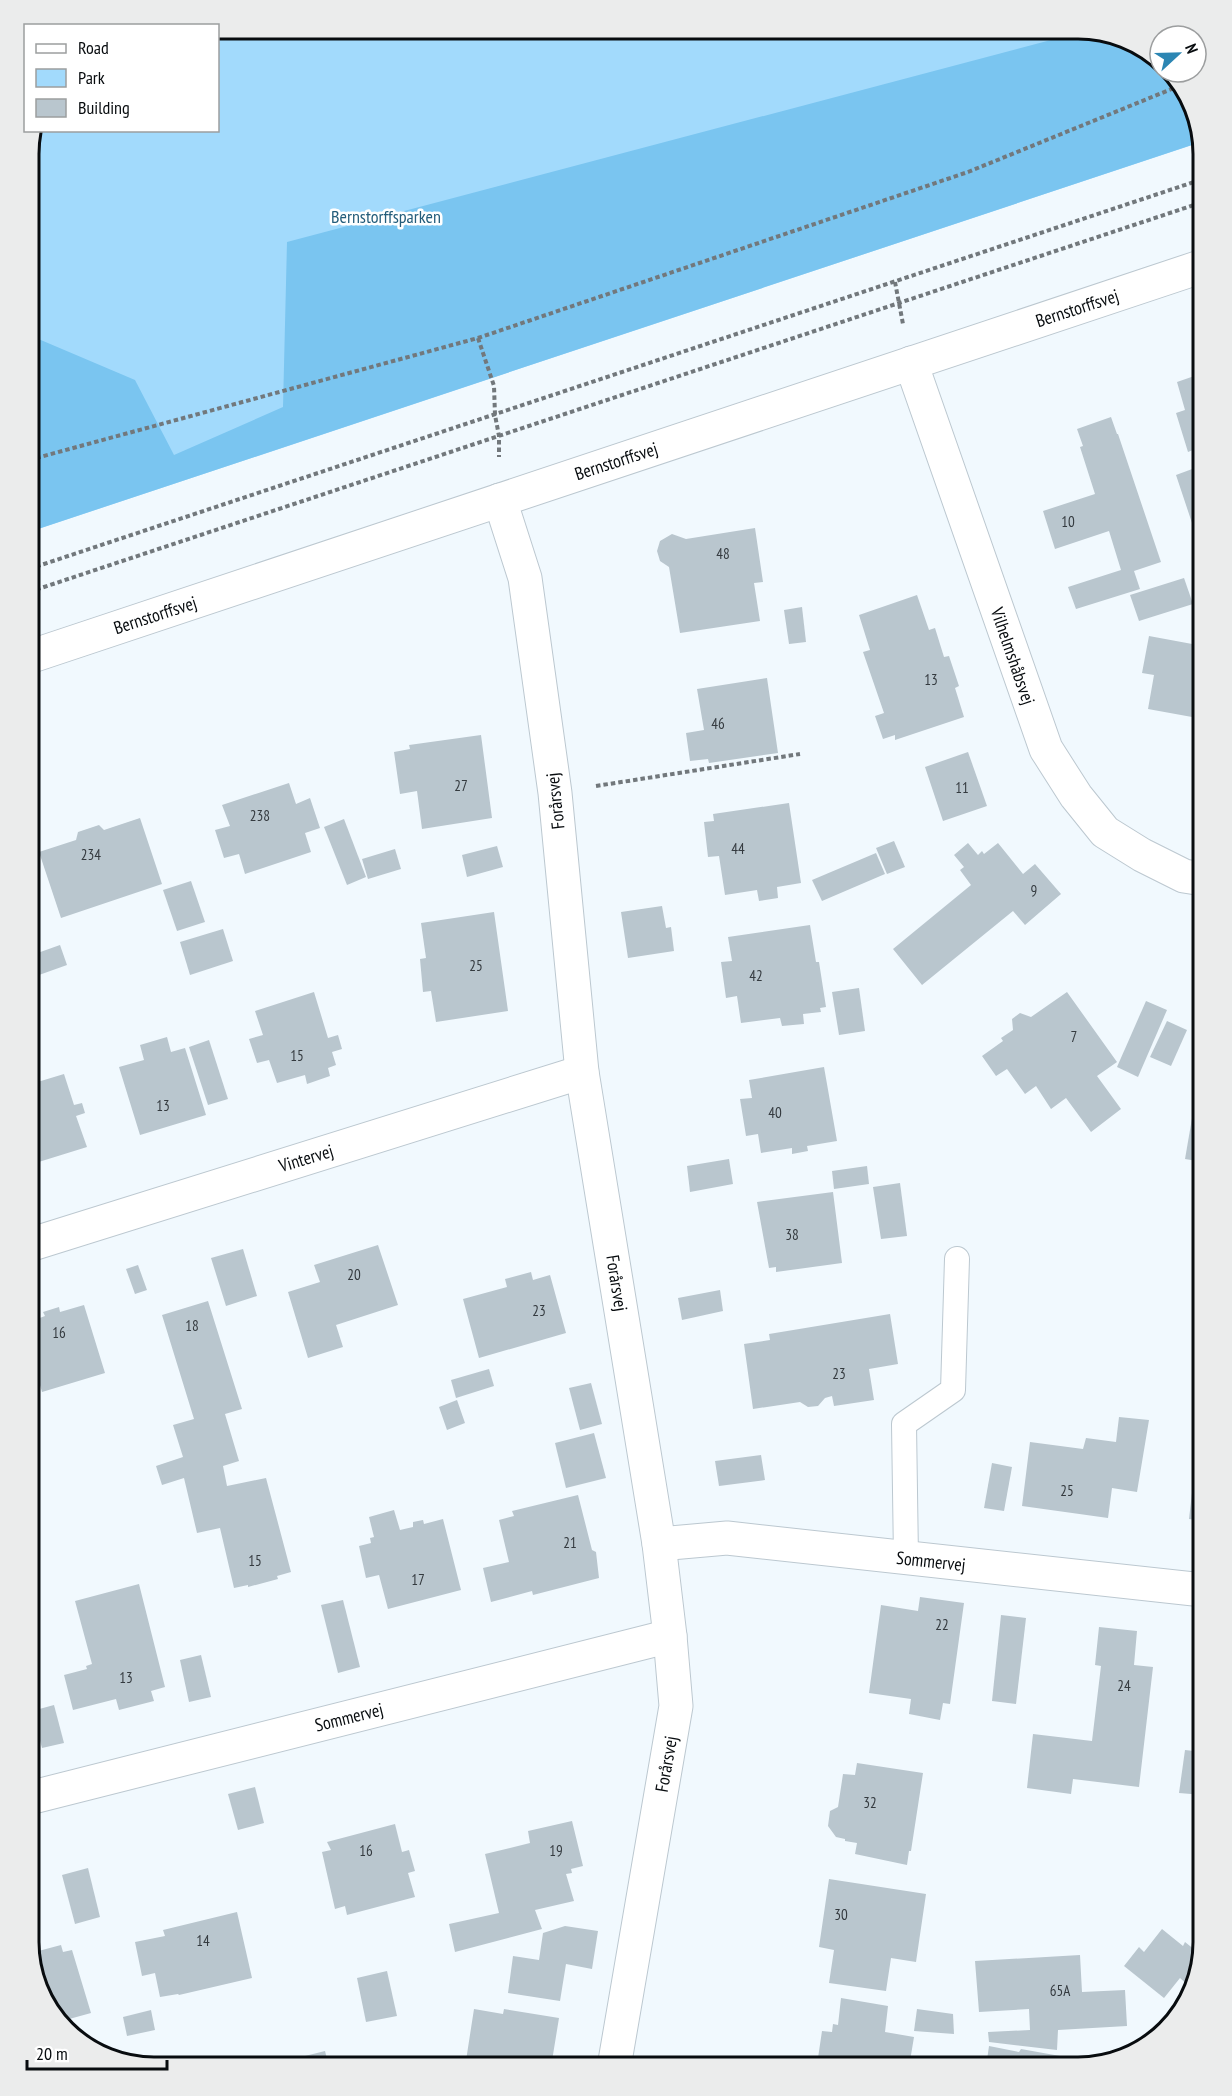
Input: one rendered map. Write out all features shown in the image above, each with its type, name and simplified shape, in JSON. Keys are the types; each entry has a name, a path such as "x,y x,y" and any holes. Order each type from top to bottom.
{"street":[{"name":"Bernstorffsvej","path":"39,654 1193,269"},
{"name":"Vilhelmshåbsvej","path":"911,363 1046,749 1076,796 1105,832 1142,855 1184,876 1193,877"},
{"name":"Forårsvej","path":"500,500 525,578 555,793 582,1072 659,1544 676,1706 616,2057"},
{"name":"Vintervej","path":"39,1242 582,1072"},
{"name":"Sommervej","path":"659,1544 727,1538 1193,1589"},
{"name":"Sommervej","path":"39,1795 670,1636"}],"lane":[{"path":"906,1558 904,1424 953,1390 957,1259"}],"path":[{"path":"39,457 478,338 968,172 1173,89"},
{"path":"39,566 1193,182"},
{"path":"39,589 1193,205"},
{"path":"478,338 494,386 495,415"},
{"path":"555,793 800,754"}],"green space":[{"name":"Bernstorffsparken","path":"219,39 1085,39 1115,45 1148,63 1148,84 1169,84 1174,90 1187,117 1192,145 39,529 39,147 41,132 219,132"},
{"path":"1055,39 1100,41 1115,45 1142,58 1148,63 1148,84 1169,84 1187,117 1192,145 39,529 39,339 135,380 174,455 283,407 287,242"}],"building":[{"path":"1193,376 1193,450 1188,452 1176,413 1185,410 1177,382"},
{"path":"1111,417 1161,562 1134,571 1140,589 1076,609 1068,587 1121,570 1109,531 1055,549 1043,511 1095,494 1080,447 1083,446 1077,429"},
{"path":"1193,469 1193,526 1176,475"},
{"path":"755,528 763,582 754,583 760,621 680,633 669,567 660,561 657,551 660,541 672,534 686,539"},
{"path":"1184,578 1193,604 1139,621 1130,595"},
{"path":"917,595 929,630 935,628 944,657 949,656 959,686 955,688 964,717 895,740 895,735 883,739 875,716 884,713 863,652 870,650 859,615"},
{"path":"802,607 806,642 789,644 784,610"},
{"path":"1149,636 1193,644 1193,717 1148,709 1154,675 1142,673"},
{"path":"767,678 778,753 709,763 708,759 690,761 686,733 704,730 697,689"},
{"path":"481,735 492,818 422,829 417,791 400,794 394,752 410,749 409,745"},
{"path":"968,752 987,806 943,821 925,767"},
{"path":"289,783 296,804 310,798 320,828 305,833 311,852 245,874 239,854 224,858 215,830 230,826 222,805"},
{"path":"789,803 801,883 777,887 778,898 759,901 757,890 725,895 719,856 708,857 704,822 714,821 713,814"},
{"path":"140,818 162,884 61,918 39,852 76,840 78,832 99,825 104,830"},
{"path":"344,819 366,877 347,885 324,827"},
{"path":"894,841 905,867 887,874 876,848"},
{"path":"968,843 978,855 982,851 984,854 998,843 1023,874 1035,864 1061,894 1025,925 1013,911 922,985 893,949 971,885 960,870 964,867 954,855"},
{"path":"497,846 503,867 467,877 462,855"},
{"path":"395,849 401,869 368,879 362,859"},
{"path":"876,853 885,874 822,901 812,880"},
{"path":"191,881 205,922 177,931 163,890"},
{"path":"662,906 666,928 671,927 674,951 628,958 621,912"},
{"path":"494,912 508,1011 436,1022 431,991 423,992 420,959 426,958 421,923"},
{"path":"810,925 826,1007 820,1008 821,1012 803,1014 804,1024 782,1026 780,1018 741,1023 737,996 726,998 721,962 732,961 728,937"},
{"path":"223,929 233,961 190,975 180,942"},
{"path":"60,945 67,965 39,975 39,952"},
{"path":"859,988 865,1031 839,1035 832,992"},
{"path":"314,992 328,1038 338,1035 342,1049 332,1052 336,1065 328,1068 330,1076 307,1084 305,1075 277,1083 269,1060 257,1063 249,1039 263,1035 255,1011"},
{"path":"1067,992 1117,1062 1097,1076 1121,1109 1091,1132 1066,1098 1051,1109 1036,1086 1025,1094 1007,1069 996,1076 982,1056 1003,1041 1001,1038 1013,1030 1012,1019 1020,1013 1031,1017"},
{"path":"1146,1001 1167,1010 1138,1077 1117,1067"},
{"path":"1167,1021 1187,1030 1171,1066 1150,1057"},
{"path":"167,1037 171,1052 185,1048 206,1115 140,1135 119,1067 144,1060 140,1045"},
{"path":"209,1040 228,1099 208,1105 189,1047"},
{"path":"824,1067 837,1141 807,1146 808,1151 792,1154 792,1148 761,1153 758,1134 746,1136 740,1099 752,1098 749,1080"},
{"path":"64,1074 74,1105 82,1103 85,1113 76,1116 87,1147 39,1162 39,1082"},
{"path":"1193,1113 1193,1160 1185,1159"},
{"path":"729,1159 733,1184 690,1192 687,1166"},
{"path":"867,1166 869,1184 834,1189 832,1171"},
{"path":"900,1183 907,1236 881,1239 873,1187"},
{"path":"833,1192 842,1263 776,1272 776,1267 769,1268 757,1202"},
{"path":"378,1245 398,1305 336,1325 343,1347 308,1358 288,1292 320,1282 314,1265"},
{"path":"243,1249 257,1296 226,1306 211,1258"},
{"path":"138,1265 147,1290 135,1294 126,1269"},
{"path":"531,1272 533,1280 550,1275 566,1333 479,1358 463,1299 507,1287 505,1279"},
{"path":"720,1290 723,1311 682,1320 678,1298"},
{"path":"208,1301 242,1409 225,1414 239,1461 223,1466 227,1486 266,1478 291,1572 277,1576 278,1579 248,1587 248,1585 234,1588 220,1528 197,1533 184,1478 162,1485 156,1466 183,1457 173,1425 194,1419 162,1315"},
{"path":"84,1305 105,1373 42,1392 39,1382 39,1318 45,1316 43,1312 59,1307 60,1312"},
{"path":"890,1314 898,1364 869,1369 874,1400 834,1406 832,1396 825,1398 818,1406 808,1407 800,1402 753,1409 744,1344 770,1340 769,1334"},
{"path":"489,1369 494,1386 456,1398 451,1380"},
{"path":"591,1383 602,1424 580,1430 569,1388"},
{"path":"457,1400 465,1423 447,1430 439,1407"},
{"path":"1119,1417 1149,1420 1137,1492 1112,1488 1108,1518 1022,1506 1030,1442 1083,1449 1086,1438 1116,1442"},
{"path":"594,1433 606,1478 566,1488 555,1443"},
{"path":"761,1455 765,1480 719,1486 715,1461"},
{"path":"992,1463 1012,1467 1004,1511 984,1508"},
{"path":"1193,1484 1193,1520 1189,1519"},
{"path":"578,1495 592,1550 596,1552 599,1578 533,1595 532,1591 491,1602 483,1568 509,1562 499,1520 514,1516 512,1511"},
{"path":"394,1510 400,1530 413,1527 413,1522 423,1520 424,1524 443,1519 461,1590 388,1609 379,1575 366,1578 359,1546 371,1543 370,1538 374,1537 369,1517"},
{"path":"139,1584 165,1687 151,1691 154,1701 119,1710 116,1699 73,1710 64,1675 87,1669 86,1666 92,1664 75,1601"},
{"path":"920,1597 964,1603 950,1704 943,1703 940,1720 909,1714 911,1699 869,1693 881,1605 918,1611"},
{"path":"343,1600 360,1667 338,1673 321,1605"},
{"path":"1001,1615 1026,1618 1016,1704 992,1701"},
{"path":"1099,1627 1137,1631 1134,1665 1153,1667 1139,1787 1073,1779 1071,1794 1027,1788 1033,1734 1092,1741 1101,1666 1095,1665"},
{"path":"201,1655 211,1697 189,1702 180,1660"},
{"path":"54,1705 64,1743 42,1748 39,1737 39,1709"},
{"path":"1185,1750 1193,1751 1193,1794 1179,1793"},
{"path":"857,1763 923,1773 907,1865 855,1854 857,1843 836,1837 828,1826 830,1811 838,1807 843,1774 855,1775"},
{"path":"255,1787 264,1823 238,1830 228,1794"},
{"path":"572,1821 583,1866 571,1869 572,1873 566,1874 574,1901 535,1910 542,1929 455,1952 449,1924 499,1913 485,1854 530,1843 528,1831"},
{"path":"395,1824 402,1852 409,1850 415,1871 408,1873 415,1897 347,1915 345,1906 335,1909 322,1852 331,1850 327,1842"},
{"path":"88,1868 100,1917 75,1924 62,1875"},
{"path":"829,1879 926,1894 916,1962 891,1958 886,1991 829,1983 834,1950 819,1947"},
{"path":"237,1912 252,1978 179,1995 160,1997 155,1973 142,1976 135,1942 165,1936 163,1930"},
{"path":"565,1926 598,1931 592,1969 566,1964 560,2001 508,1993 513,1956 539,1960 543,1933"},
{"path":"1162,1929 1183,1946 1185,1942 1193,1948 1185,1983 1180,1978 1164,1998 1124,1966 1139,1947 1144,1952"},
{"path":"61,1945 63,1952 72,1950 91,2013 69,2019 58,2006 45,1979 40,1951"},
{"path":"1080,1955 1082,1992 1125,1990 1127,2026 1058,2030 1057,2050 989,2042 988,2032 1030,2030 1029,2009 979,2012 975,1961"},
{"path":"387,1971 397,2016 366,2022 357,1978"},
{"path":"841,1998 888,2006 885,2032 914,2037 911,2057 818,2057 822,2031 832,2032 833,2024 838,2025"},
{"path":"474,2009 503,2014 504,2009 559,2018 553,2057 467,2057"},
{"path":"917,2009 953,2014 954,2034 914,2031"},
{"path":"151,2010 155,2030 127,2036 123,2017"},
{"path":"989,2046 1066,2057 987,2057"},
{"path":"325,2051 326,2057 301,2057"}]}
